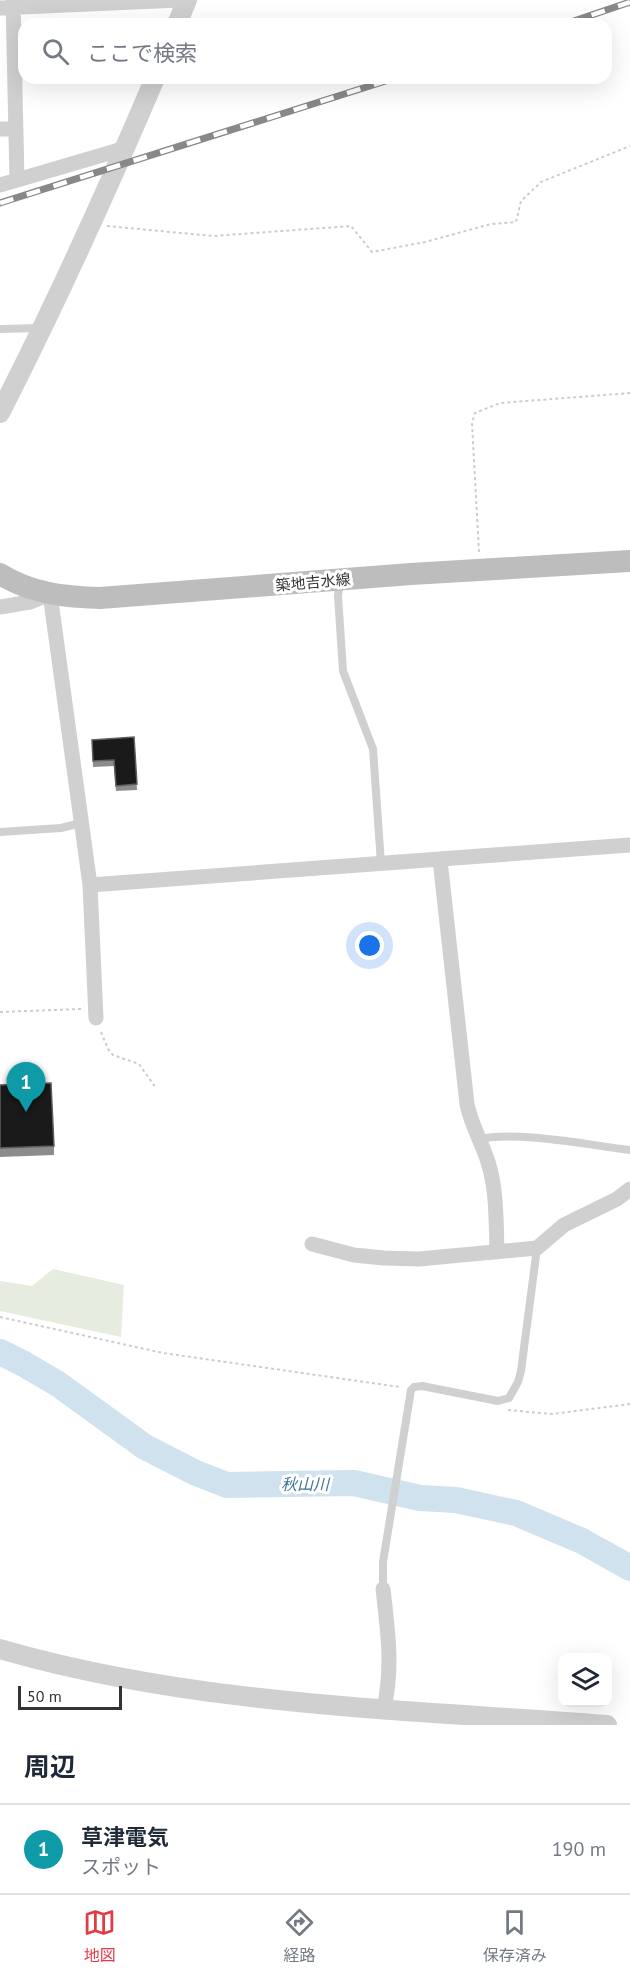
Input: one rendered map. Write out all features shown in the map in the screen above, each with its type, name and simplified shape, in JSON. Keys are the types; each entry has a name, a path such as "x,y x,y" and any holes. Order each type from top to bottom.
{"main road":[{"name":"築地吉水線","path":"0,574 24,586 50,594 78,598 121,598 340,580 630,561"}],"street":[{"path":"17,180 9,5 179,0"},
{"path":"180,18 188,0"},
{"path":"0,412 43,328 126,148 153,84"},
{"path":"0,129 16,129"},
{"path":"0,185 126,148"},
{"path":"0,607 30,602 50,594 90,885 96,1013"},
{"path":"90,885 630,845"},
{"path":"440,860 467,1104 470,1118 489,1164 493,1186 497,1252"},
{"path":"312,1244 354,1255 384,1258 419,1258 537,1248 564,1226 617,1199 630,1189"},
{"path":"383,1589 390,1659 390,1682 384,1709"},
{"path":"0,1649 90,1673 192,1691 257,1699 607,1725"}],"lane":[{"path":"0,329 43,328"},
{"path":"340,580 338,596 343,671 373,749 381,864"},
{"path":"0,832 61,828 81,823"},
{"path":"480,1139 494,1136 531,1138 630,1150"},
{"path":"383,1589 383,1562 410,1396 414,1387 422,1386 498,1401 509,1398 521,1371 537,1248"}],"path":[{"path":"91,221 125,228 213,236 351,226 372,252 424,242 491,224 516,222 521,201 542,182 630,146"},
{"path":"480,570 472,423 475,413 500,404 630,393"},
{"path":"0,1012 96,1013 108,1049 113,1055 139,1064 156,1088"},
{"path":"0,1317 163,1353 404,1388"},
{"path":"501,1409 552,1414 630,1404"}],"shaded area":[{"path":"53,1269 124,1285 121,1337 0,1311 0,1281 32,1286"}],"building":[{"path":"134,737 137,784 116,786 114,760 93,761 92,740"},
{"path":"51,1083 54,1146 0,1148 0,1085"}],"waterway":[{"name":"秋山川","path":"0,1352 58,1384 145,1447 196,1473 227,1485 354,1483 420,1498 456,1500 516,1513 582,1541 630,1568"}],"railway":[{"path":"583,18 630,2"},
{"path":"0,203 376,84"}],"place":[{"name":"草津電気","path":"26,1112"}]}
